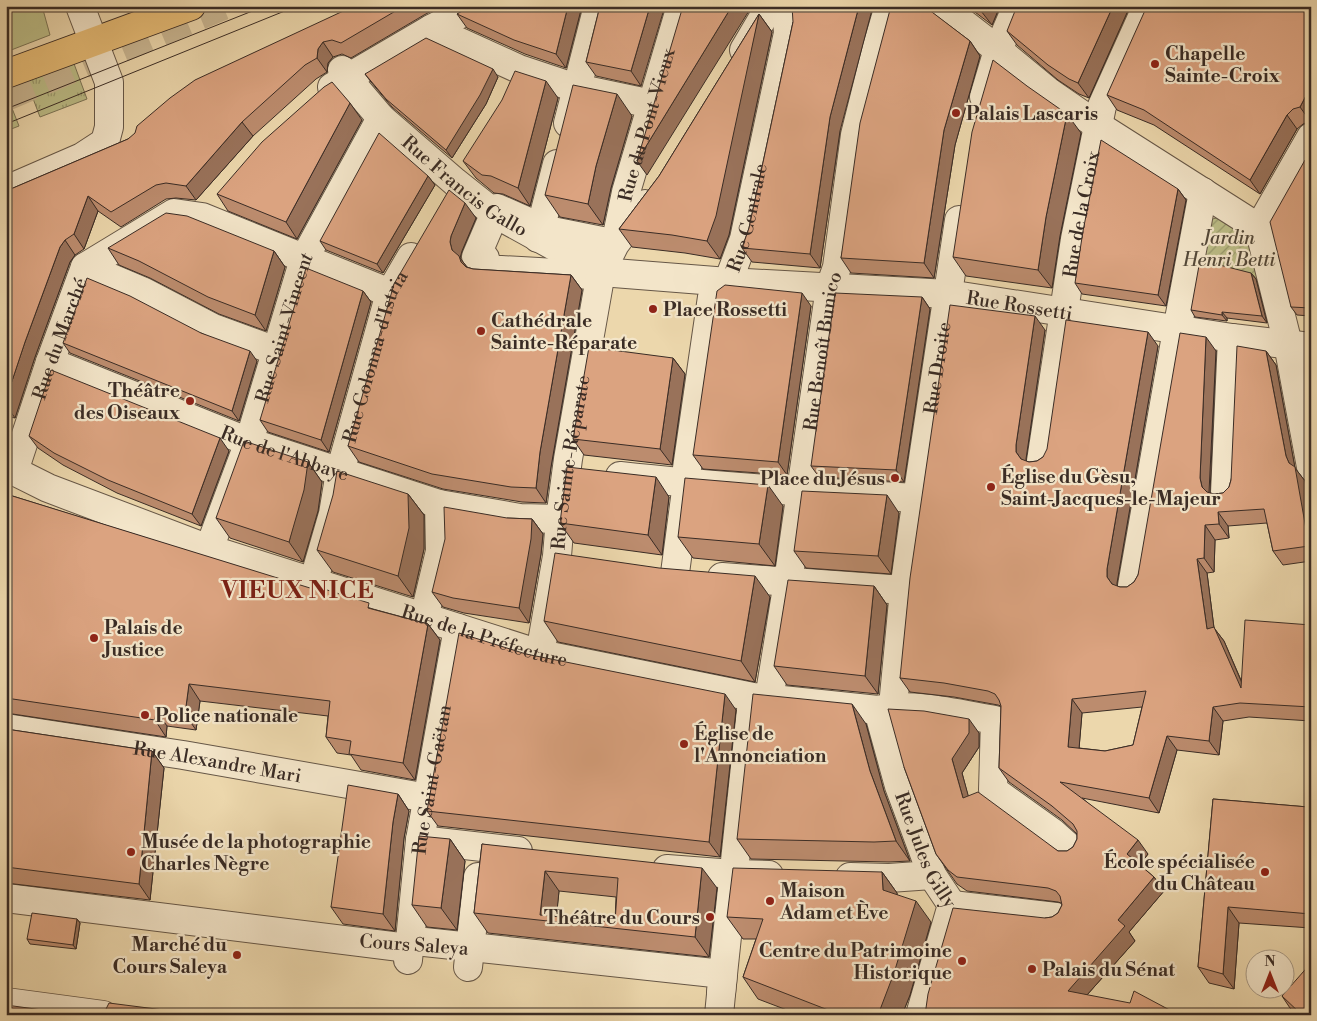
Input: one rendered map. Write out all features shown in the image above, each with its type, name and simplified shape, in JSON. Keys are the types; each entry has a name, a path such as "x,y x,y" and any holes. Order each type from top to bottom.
{"main road":[{"path":"6,74 191,6"}],"street":[{"path":"6,190 82,157 104,142 109,126 109,82 80,6"},
{"path":"312,104 344,74 476,6"},
{"path":"540,232 598,6"},
{"name":"Rue du Pont-Vieux","path":"615,244 626,192 681,6"},
{"path":"732,69 770,6"},
{"name":"Rue Centrale","path":"786,6 788,33 744,239 728,282 712,297 686,475 687,484 663,571 788,583"},
{"name":"Rue Benoît Bunico","path":"719,1015 733,874 761,698 788,583 830,287 837,267 855,135 889,6"},
{"path":"941,6 1049,92 1097,125 1259,228 1299,346 1311,467"},
{"path":"978,121 998,50 1017,6"},
{"name":"Rue de la Croix","path":"1041,461 1074,239 1097,125 1102,106 1147,6"},
{"path":"432,28 515,79 576,88 652,104"},
{"name":"Rue Francis Gallo","path":"344,74 382,118 462,171 494,213 540,232 597,270"},
{"name":"Rue Saint-Vincent","path":"210,549 249,442 304,259 382,118"},
{"path":"1259,228 1311,138"},
{"path":"441,206 462,171"},
{"path":"615,244 659,186"},
{"path":"1132,586 1203,192"},
{"path":"202,217 220,196"},
{"name":"Rue Droite","path":"885,708 963,196"},
{"name":"Rue du Marché","path":"10,469 85,267 174,213 202,217 390,294"},
{"path":"494,213 476,258 486,258 486,269 592,275 597,270 728,282"},
{"name":"Rue Colonna-d'Istria","path":"314,583 333,514 340,472 390,294 423,238"},
{"name":"Rue Sainte-Réparate","path":"540,654 557,556 566,469 597,270 615,244"},
{"path":"85,267 144,292 213,328 276,351"},
{"name":"Rue Rossetti","path":"728,282 948,294 1177,330 1299,346"},
{"path":"1225,493 1232,338"},
{"name":"Rue de l'Abbaye","path":"50,362 249,442 439,504 520,518 560,519"},
{"name":"Rue de la Préfecture","path":"10,469 48,488 210,549 540,654 761,698 939,711 995,720 993,790 1053,833 1072,850"},
{"path":"566,469 687,484 917,498"},
{"path":"424,618 440,551 439,504"},
{"path":"557,556 584,560"},
{"path":"788,583 904,590"},
{"name":"Rue Saint-Gaëtan","path":"409,952 420,840 458,628"},
{"name":"Rue Jules Gilly","path":"885,708 899,786 932,875 952,905 920,1015"},
{"name":"Rue Alexandre Mari","path":"6,728 349,789 428,798"},
{"path":"420,840 539,854"},
{"path":"469,957 482,847"},
{"path":"643,866 733,874 791,876"},
{"path":"830,876 889,878 932,875"},
{"name":"Cours Saleya","path":"6,898 400,946 409,952 415,941 469,957 723,974"},
{"path":"952,905 1056,917"},
{"path":"6,1002 103,1015"}],"green space":[{"path":"6,6 42,6 50,35 6,52"},
{"path":"73,61 87,99 40,117 26,80"},
{"path":"6,93 19,126 6,131"},
{"name":"Jardin Henri Betti","path":"1222,217 1250,233 1267,282 1198,265 1206,225 1212,219"}],"building":[{"path":"354,6 404,6 341,43 332,40 323,42 318,49 317,58 305,65 242,122 186,186 166,183 156,185 111,212 88,196 74,234 65,240 60,247 6,399 6,191 128,139 135,133 137,126 195,80"},
{"path":"471,6 568,6 556,54 514,40 457,14"},
{"path":"600,6 650,6 631,71 586,62"},
{"path":"683,6 732,6 637,161"},
{"path":"792,6 859,6 830,117 810,254 742,248 749,228 793,22"},
{"path":"891,6 924,6 970,41 944,130 924,263 841,258 860,123"},
{"path":"976,6 983,6 981,11"},
{"path":"1017,6 1113,6 1078,83 1048,65 1007,31"},
{"path":"1147,6 1311,6 1311,86 1300,107 1293,109 1287,115 1250,180 1144,110 1107,95"},
{"path":"759,14 716,216 707,241 619,229 659,176"},
{"path":"426,38 493,69 480,95 446,150 386,99 365,74"},
{"path":"993,60 1067,114 1046,217 1038,270 953,257 972,132"},
{"path":"515,71 546,81 518,188 491,176 482,175 463,161 502,100"},
{"path":"332,82 350,103 286,222 217,194 262,142"},
{"path":"573,85 617,94 596,166 588,204 545,195"},
{"path":"379,133 428,176 377,264 320,241"},
{"path":"1101,140 1178,189 1158,295 1075,283"},
{"path":"1305,160 1311,162 1311,308 1291,307 1270,222"},
{"path":"449,190 465,203 450,242 452,250 459,256 461,262 466,267 571,275 540,452 536,488 511,487 432,474 348,446 394,284"},
{"path":"166,213 187,216 274,251 255,315 208,297 139,261 108,248"},
{"path":"1200,260 1251,273 1262,316 1222,312 1222,315 1191,310"},
{"path":"306,268 363,291 321,440 260,420"},
{"path":"87,278 130,296 201,333 250,351 232,411 63,343"},
{"path":"725,285 802,293 778,462 693,455 717,291"},
{"path":"835,293 922,297 896,470 811,466"},
{"path":"950,305 1035,316 1016,445 1016,452 1021,459 1029,462 1037,461 1043,457 1047,449 1066,320 1148,332 1107,569 1107,577 1112,584 1120,587 1127,587 1134,582 1138,575 1180,333 1206,337 1200,478 1202,487 1207,492 1214,494 1223,493 1229,487 1231,480 1237,346 1266,351 1286,456 1289,463 1295,467 1309,546 1273,551 1264,509 1218,512 1219,524 1205,525 1204,558 1197,559 1207,629 1214,627 1241,688 1245,620 1311,625 1311,707 1240,703 1213,707 1209,741 1167,736 1149,798 1060,782 1138,840 1127,854 1154,877 1118,920 1125,926 1068,991 1130,1003 1134,991 1179,1015 925,1015 928,994 953,908 1045,918 1052,917 1058,913 1062,905 1060,896 1056,891 1048,888 957,877 948,870 936,854 904,767 888,709 924,711 969,719 969,733 952,759 963,798 978,792 1058,851 1067,851 1073,847 1077,839 1077,831 1073,824 1052,806 999,768 1001,706 995,694 944,683 900,678 910,578","holes":["1146,691 1133,745 1105,751 1068,747 1072,699"]},
{"path":"589,347 673,358 660,449 573,439"},
{"path":"51,370 220,438 192,514 108,480 54,453 29,436"},
{"path":"244,441 308,462 304,490 289,542 216,518"},
{"path":"567,467 656,477 648,535 560,523"},
{"path":"337,471 408,494 409,528 398,576 317,550 333,495"},
{"path":"685,478 768,485 759,544 678,537"},
{"path":"802,491 887,495 878,556 794,551"},
{"path":"6,494 310,588 311,585 369,603 368,608 428,624 403,763 349,754 351,741 326,737 330,701 189,684 185,714 156,710 155,720 6,698"},
{"path":"444,507 507,518 532,519 531,539 519,608 453,598 432,592 445,539"},
{"path":"555,553 659,568 755,576 741,661 544,621"},
{"path":"788,580 874,586 865,676 774,666"},
{"path":"459,633 526,654 725,694 709,842 427,811"},
{"path":"753,694 852,704 870,771 896,841 737,839"},
{"path":"6,729 152,751 139,884 6,867"},
{"path":"348,785 398,794 383,914 331,907"},
{"name":"École spécialisée du Château","path":"1309,795 1311,795 1311,914 1228,907 1223,974 1198,967 1213,799 1308,807"},
{"path":"419,836 450,839 441,908 412,905"},
{"path":"482,844 702,868 695,937 474,913","holes":["545,871 618,878 615,922 540,915"]},
{"path":"733,868 882,872 883,890 916,901 894,973 878,1015 841,1015 743,977 763,919 727,917"},
{"path":"32,913 77,919 73,945 27,939"},
{"path":"1311,963 1311,1015 1302,1015 1284,998 1294,998 1294,982"},
{"path":"109,1003 203,1015 100,1015 105,1011"},
{"path":"6,1005 79,1015 6,1015"}],"tunnel":[{"path":"6,97 223,6"}],"tram line":[{"path":"6,109 265,6"},
{"path":"6,124 297,6"}],"place":[{"name":"Chapelle Sainte-Croix","path":"1155,64"},
{"name":"Palais Lascaris","path":"956,113"},
{"name":"Place Rossetti","path":"653,309"},
{"name":"Cathédrale Sainte-Réparate","path":"481,331"},
{"name":"Théâtre des Oiseaux","path":"190,401"},
{"name":"Place du Jésus","path":"895,478"},
{"name":"Église du Gèsu, Saint-Jacques-le-Majeur","path":"991,487"},
{"name":"Palais de Justice","path":"94,638"},
{"name":"Police nationale","path":"145,715"},
{"name":"Église de l'Annonciation","path":"684,744"},
{"name":"Musée de la photographie Charles Nègre","path":"131,852"},
{"name":"École spécialisée du Château","path":"1265,872"},
{"name":"Maison Adam et Ève","path":"770,901"},
{"name":"Théâtre du Cours","path":"710,917"},
{"name":"Marché du Cours Saleya","path":"237,955"},
{"name":"Centre du Patrimoine Historique","path":"962,961"},
{"name":"Palais du Sénat","path":"1032,969"}],"district":[{"name":"VIEUX NICE","path":"298,590"}]}
